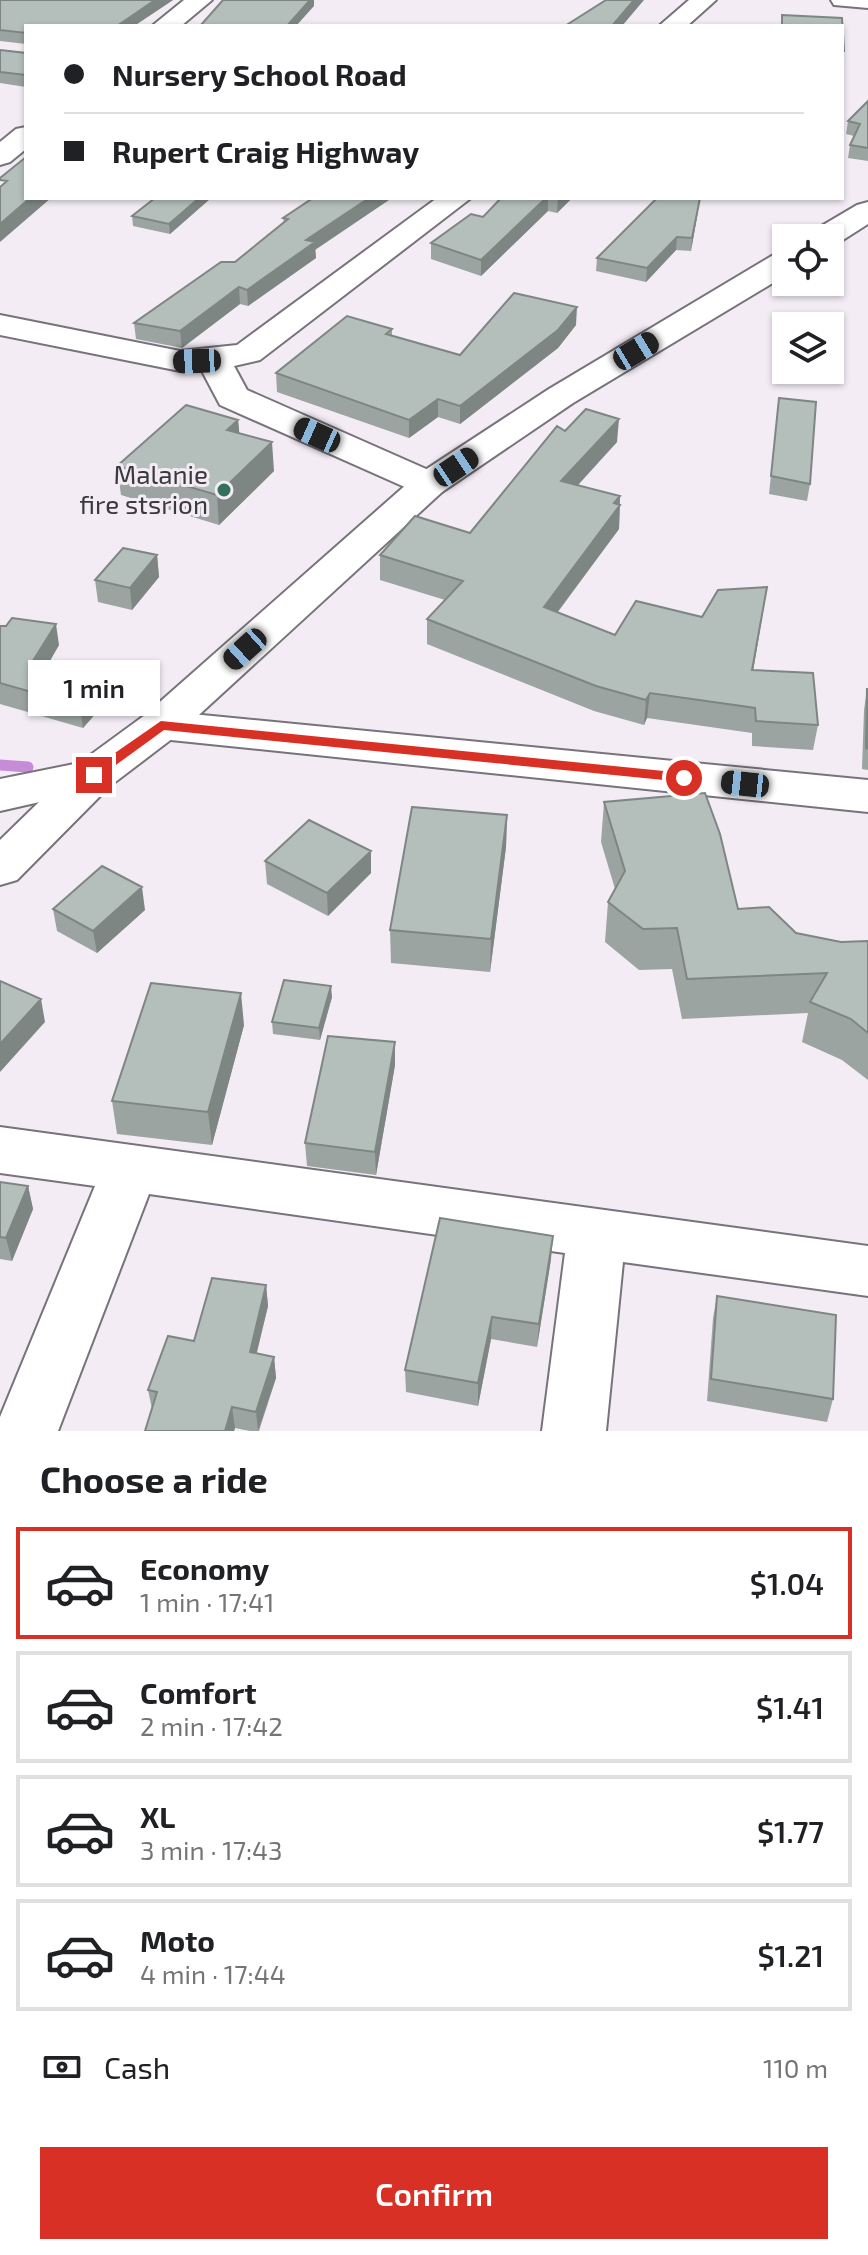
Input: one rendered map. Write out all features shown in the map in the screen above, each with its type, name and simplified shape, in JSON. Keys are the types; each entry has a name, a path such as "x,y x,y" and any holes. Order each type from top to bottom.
{"street":[{"path":"168,24 200,0"},
{"path":"674,24 704,0"},
{"path":"843,0 868,1"},
{"path":"0,156 24,137"},
{"path":"0,325 180,361 214,360 248,353 453,200"},
{"path":"844,226 868,211"},
{"path":"0,868 94,775 161,725 429,484 561,396 772,269"},
{"path":"214,360 233,397 429,484"},
{"path":"161,725 868,796"},
{"path":"0,795 94,775"},
{"path":"0,1150 868,1271"},
{"path":"26,1431 130,1170"},
{"path":"574,1431 597,1232"}],"building":[{"path":"0,0 155,0 120,24 24,24 24,33 0,30"},
{"path":"223,0 310,0 289,24 202,24"},
{"path":"606,0 634,0 614,24 568,24"},
{"path":"782,15 842,18 842,24 782,24"},
{"path":"0,50 24,53 24,75 0,72"},
{"path":"868,101 868,148 850,145 860,124 848,121"},
{"path":"24,159 24,200 28,200 0,224 0,187 7,181 0,178"},
{"path":"152,200 197,200 169,224 132,216"},
{"path":"310,200 366,200 306,240 315,242 247,290 239,287 180,331 134,323 221,262 235,262 288,219 283,218"},
{"path":"499,200 544,200 481,260 431,243 471,214 483,217"},
{"path":"655,200 700,200 692,238 677,237 647,268 597,258"},
{"path":"514,293 577,307 558,330 460,406 438,399 409,420 276,373 347,316 392,329 386,334 460,355"},
{"path":"779,398 816,402 810,484 771,476"},
{"path":"186,405 238,420 227,430 272,442 217,495 117,466"},
{"path":"586,409 619,419 561,481 620,496 614,503 620,505 544,607 615,635 636,601 702,617 718,590 767,587 752,670 813,673 818,725 756,721 755,708 650,693 646,700 596,686 427,619 463,581 380,555 415,516 470,533 557,426 565,431"},
{"path":"123,548 157,555 130,588 95,580"},
{"path":"12,618 56,624 33,661 101,681 80,706 0,683 0,626 6,626"},
{"path":"868,689 868,749 866,748"},
{"path":"705,793 720,834 738,909 769,907 796,933 841,942 868,941 868,1033 851,1019 810,1002 827,973 687,979 677,928 643,929 608,902 625,871 604,802"},
{"path":"412,807 507,815 491,939 390,930"},
{"path":"309,820 371,851 327,893 265,861"},
{"path":"102,866 142,887 93,931 53,909"},
{"path":"284,980 331,986 319,1028 272,1022"},
{"path":"0,981 41,999 0,1044"},
{"path":"151,983 241,993 208,1112 112,1101"},
{"path":"328,1036 395,1042 375,1152 305,1143"},
{"path":"0,1182 28,1186 6,1238 0,1237"},
{"path":"440,1218 553,1236 539,1324 492,1317 478,1383 405,1370"},
{"path":"212,1278 266,1285 250,1352 274,1357 256,1412 232,1407 225,1431 145,1431 157,1392 148,1390 168,1336 194,1341"},
{"path":"717,1296 836,1315 833,1399 711,1379"}],"waterway":[{"path":"0,765 28,767"}],"place":[{"name":"Malanie fire stsrion","path":"224,490"}],"route":[{"path":"94,775 161,725 684,778"}]}
